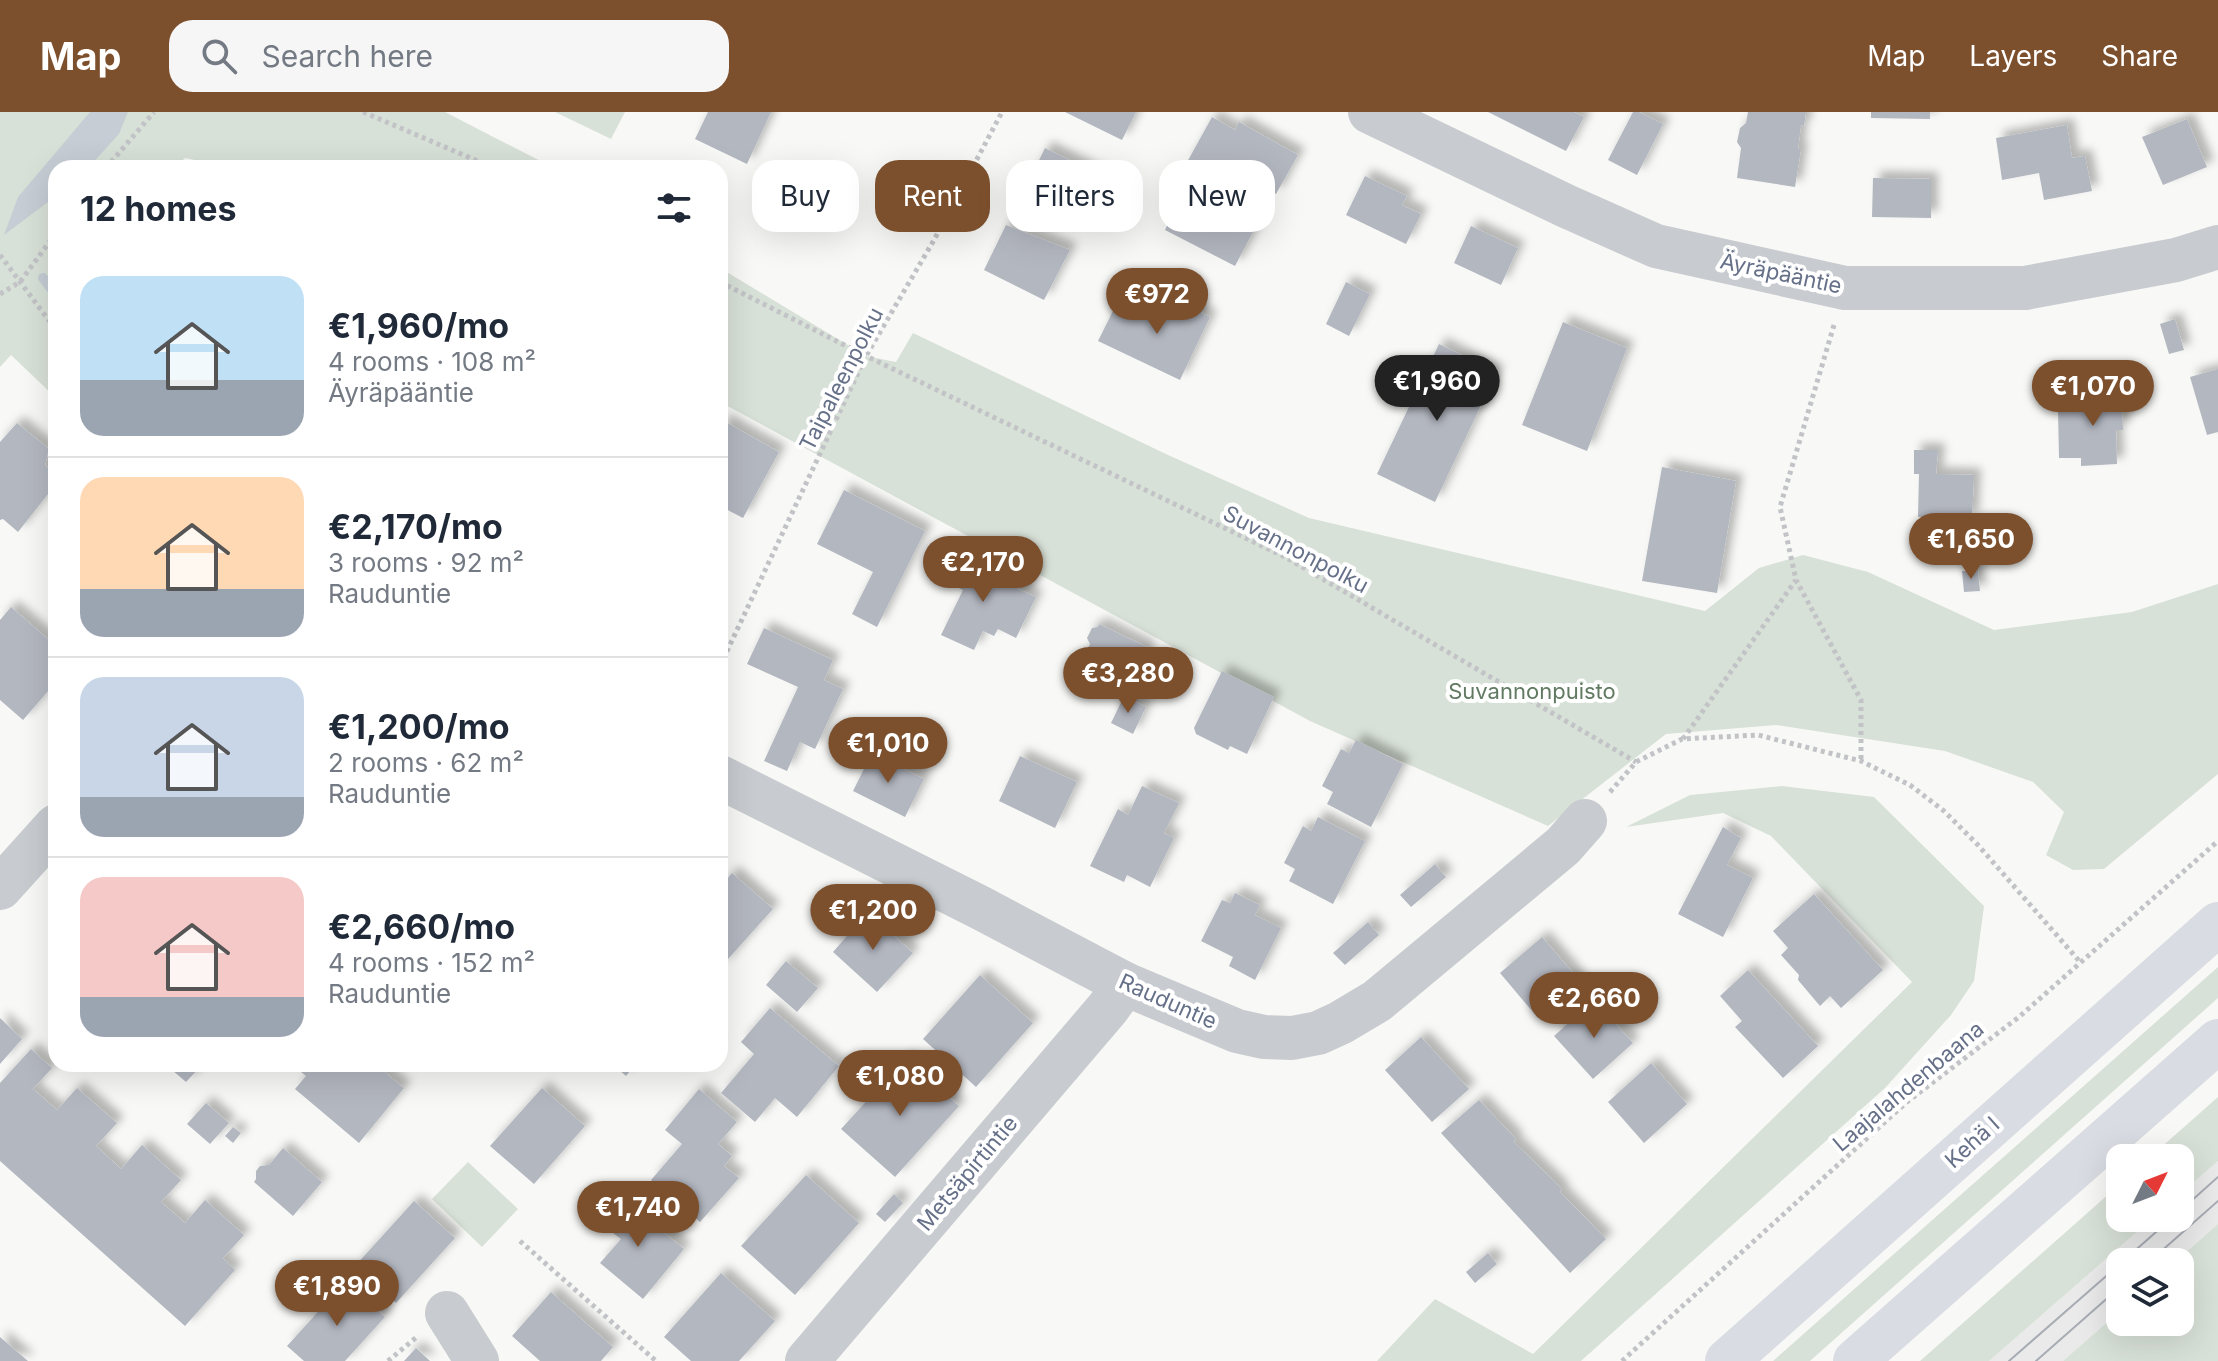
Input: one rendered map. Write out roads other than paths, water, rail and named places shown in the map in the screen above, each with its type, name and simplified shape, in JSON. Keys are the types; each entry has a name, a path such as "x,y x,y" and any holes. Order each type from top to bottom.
{"highway":[{"name":"Kehä I","path":"1727,1361 2218,924"},
{"path":"1855,1361 2218,1041"}],"street":[{"name":"Äyräpääntie","path":"1370,112 1656,246 1845,288 2025,288 2176,260 2218,247"},
{"name":"Rauduntie","path":"728,781 1125,984 1237,1031 1264,1037 1292,1038 1318,1033 1377,1001 1563,846 1585,821"},
{"path":"0,888 48,835"},
{"name":"Metsäpirtintie","path":"807,1361 1108,1008 1125,984"},
{"path":"447,1313 477,1361"}],"waterway":[{"path":"43,278 48,285"}],"tram line":[{"path":"2194,1198 2218,1177"},
{"path":"2165,1248 2218,1201"},
{"path":"2138,1248 2156,1232"},
{"path":"2009,1361 2106,1276"},
{"path":"2036,1361 2106,1299"}],"park label":[{"name":"Suvannonpuisto","path":"1532,691"}]}
